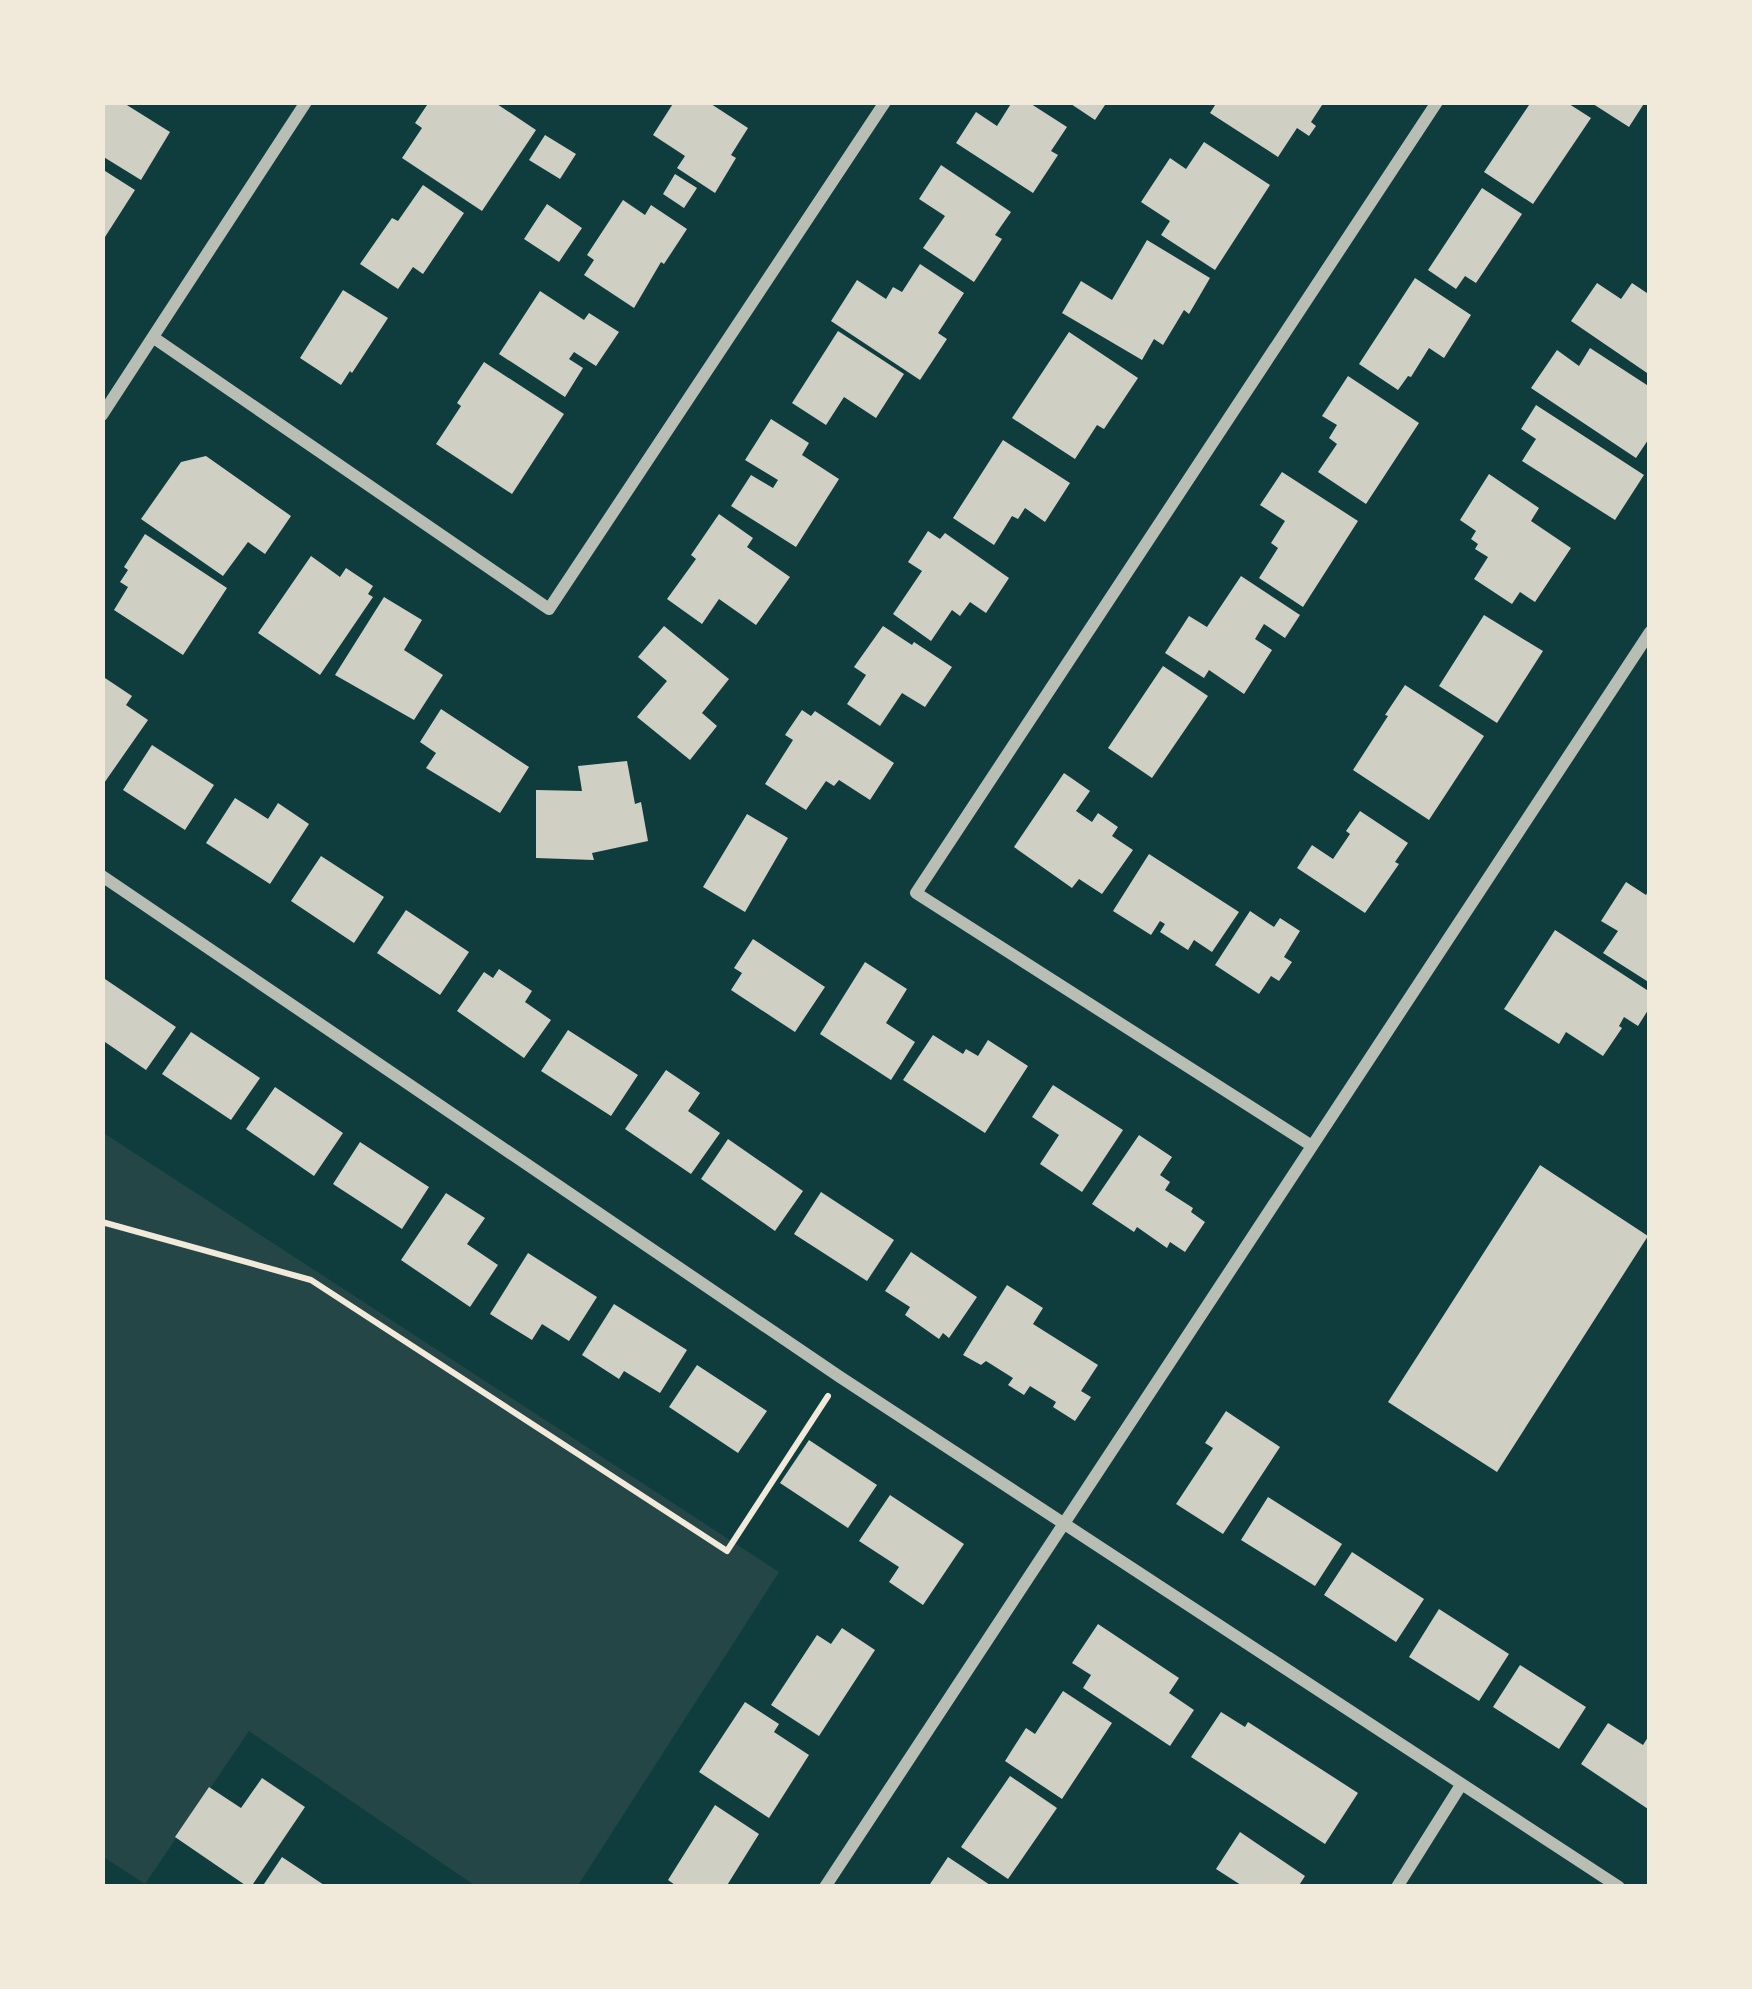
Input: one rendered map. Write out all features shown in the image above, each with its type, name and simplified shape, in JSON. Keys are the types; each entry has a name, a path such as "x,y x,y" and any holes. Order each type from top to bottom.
{"street":[{"path":"102,415 307,102"},
{"path":"154,338 549,609 885,102"},
{"path":"1312,1146 916,893 1437,102"},
{"path":"825,1887 1650,632"},
{"path":"102,876 840,1377 1618,1887"},
{"path":"1397,1887 1461,1785"}],"path":[{"path":"102,1222 311,1280 727,1551 840,1377"}],"shaded area":[{"path":"102,1132 779,1572 577,1887 477,1887 249,1731 145,1884 102,1856"}],"building":[{"path":"102,102 122,102 170,132 141,180 102,156"},
{"path":"429,102 494,102 536,130 482,211 402,158 422,128 415,123"},
{"path":"674,102 708,102 748,128 715,193 677,168 685,156 653,135"},
{"path":"1012,102 1028,102 1067,127 1051,151 1058,155 1033,193 956,143 976,112 997,126"},
{"path":"1068,102 1107,102 1095,120"},
{"path":"1217,102 1324,102 1311,122 1316,126 1309,136 1297,128 1278,157 1210,113"},
{"path":"1531,102 1566,102 1591,118 1533,204 1484,172"},
{"path":"1590,102 1645,102 1629,127"},
{"path":"545,135 576,154 560,179 529,160"},
{"path":"1204,142 1270,185 1215,270 1161,235 1170,221 1141,202 1170,158 1186,169"},
{"path":"941,165 1011,212 995,235 1002,239 974,282 923,248 945,216 919,199"},
{"path":"102,169 135,190 105,237 102,235"},
{"path":"675,174 697,188 684,208 663,194"},
{"path":"423,185 464,213 423,274 413,267 398,289 360,264 392,218 398,221"},
{"path":"1482,188 1522,214 1476,283 1465,276 1456,289 1428,270"},
{"path":"623,200 645,215 651,205 687,229 634,308 584,275 594,260 587,255"},
{"path":"547,204 582,228 559,262 524,239"},
{"path":"1147,240 1210,278 1189,314 1184,310 1163,345 1154,339 1142,360 1062,313 1081,281 1112,300"},
{"path":"920,264 964,293 938,333 947,339 920,380 831,321 857,280 886,299 893,287 902,292"},
{"path":"1415,278 1471,315 1444,358 1429,348 1398,390 1359,364"},
{"path":"1597,283 1621,299 1632,283 1650,295 1650,375 1571,321"},
{"path":"343,290 388,318 341,385 300,358"},
{"path":"540,291 584,320 589,313 619,332 596,366 574,352 569,359 583,368 565,397 499,354"},
{"path":"838,331 904,374 876,418 844,397 826,425 792,403"},
{"path":"1069,332 1138,378 1104,429 1097,425 1075,459 1012,418"},
{"path":"1590,348 1650,387 1650,437 1636,458 1531,388 1557,350 1579,366"},
{"path":"484,362 564,414 512,494 436,444"},
{"path":"1348,376 1419,423 1366,504 1318,472 1337,444 1329,438 1337,425 1322,416"},
{"path":"1536,405 1644,475 1615,520 1522,461 1536,439 1521,429"},
{"path":"771,419 809,443 802,455 839,479 796,547 731,506 751,475 773,488 778,480 745,460"},
{"path":"1003,440 1070,483 1045,522 1025,508 1018,519 1012,516 994,545 953,518"},
{"path":"206,456 291,516 265,554 248,542 223,576 141,519 181,462"},
{"path":"1282,472 1358,521 1303,607 1259,578 1278,548 1271,543 1285,521 1260,505"},
{"path":"1489,474 1539,508 1531,521 1571,548 1535,602 1520,592 1512,604 1474,579 1488,557 1475,549 1478,544 1471,539 1476,531 1460,520"},
{"path":"719,514 753,538 747,547 790,577 756,625 719,599 702,624 667,599 696,559 691,555"},
{"path":"928,531 940,539 945,533 1009,578 986,613 970,602 960,616 952,610 931,641 893,614 922,571 908,562"},
{"path":"145,534 227,588 183,655 114,610 128,587 120,582 128,570 124,567"},
{"path":"311,556 340,577 346,568 373,586 368,594 373,597 320,675 258,633"},
{"path":"1241,576 1300,615 1285,638 1264,624 1255,639 1272,650 1244,694 1209,670 1204,678 1165,653 1189,616 1207,627"},
{"path":"384,597 422,620 404,650 443,675 414,720 335,675"},
{"path":"1484,615 1543,651 1497,723 1439,686"},
{"path":"664,626 729,679 702,713 717,726 690,760 637,717 667,681 638,657"},
{"path":"883,626 952,667 925,707 902,693 880,726 847,704 866,675 854,667"},
{"path":"1163,666 1208,696 1152,778 1108,748"},
{"path":"102,676 132,696 126,705 148,720 102,786"},
{"path":"1405,685 1484,736 1429,820 1353,770"},
{"path":"441,709 529,767 500,813 426,768 436,753 420,742"},
{"path":"802,710 811,716 815,711 894,763 870,800 839,780 834,786 826,781 806,810 765,784 793,740 785,735"},
{"path":"152,745 214,785 185,830 123,790"},
{"path":"627,761 648,841 592,853 594,860 536,858 536,790 582,791 578,766"},
{"path":"1064,773 1090,791 1076,811 1092,822 1098,813 1118,827 1112,836 1133,850 1102,894 1079,879 1072,888 1014,847"},
{"path":"235,798 268,819 278,803 309,824 270,884 206,843"},
{"path":"1360,811 1408,843 1365,913 1297,868 1312,845 1333,859"},
{"path":"747,814 788,838 745,912 703,887"},
{"path":"1149,854 1239,912 1212,952 1194,940 1188,950 1160,932 1165,924 1160,921 1151,935 1113,911"},
{"path":"321,856 384,897 354,943 291,901"},
{"path":"1626,882 1646,895 1650,888 1650,983 1603,953 1618,931 1601,921"},
{"path":"406,910 469,952 440,995 377,953"},
{"path":"1250,911 1274,927 1280,918 1300,931 1284,957 1292,962 1279,981 1271,976 1259,994 1215,965"},
{"path":"1555,930 1650,992 1650,1007 1638,1026 1624,1017 1603,1056 1566,1032 1559,1044 1504,1009"},
{"path":"753,939 825,987 795,1032 731,990 742,973 734,968"},
{"path":"865,962 907,989 886,1023 915,1042 891,1080 820,1034"},
{"path":"499,969 532,991 525,1002 551,1020 524,1058 457,1011 484,972 493,978"},
{"path":"102,977 176,1027 146,1070 102,1040"},
{"path":"568,1030 638,1075 611,1116 541,1071"},
{"path":"191,1032 260,1078 231,1120 162,1074"},
{"path":"933,1035 963,1054 966,1049 978,1056 988,1040 1028,1066 985,1133 903,1080"},
{"path":"666,1070 700,1093 688,1111 720,1133 691,1174 625,1129"},
{"path":"1053,1085 1123,1130 1082,1192 1040,1164 1059,1135 1032,1117"},
{"path":"275,1087 343,1133 314,1176 246,1129"},
{"path":"1139,1135 1172,1157 1160,1175 1170,1182 1165,1190 1205,1222 1185,1252 1170,1242 1167,1248 1137,1227 1134,1232 1092,1204"},
{"path":"728,1139 803,1191 775,1231 701,1179"},
{"path":"360,1142 429,1187 402,1229 333,1184"},
{"path":"1540,1165 1648,1236 1497,1472 1388,1402"},
{"path":"821,1192 894,1240 867,1281 794,1234"},
{"path":"446,1193 485,1218 467,1244 498,1265 470,1307 401,1260"},
{"path":"911,1252 977,1297 949,1338 943,1333 939,1339 905,1315 910,1307 885,1291"},
{"path":"528,1253 597,1297 569,1341 542,1324 532,1340 490,1314"},
{"path":"1007,1285 1043,1308 1033,1324 1098,1365 1081,1391 1091,1397 1075,1421 1030,1386 1024,1395 1008,1385 1013,1378 986,1361 981,1365 963,1355"},
{"path":"614,1304 687,1350 660,1393 624,1371 619,1379 582,1355"},
{"path":"697,1365 767,1411 738,1453 669,1407"},
{"path":"1226,1411 1280,1447 1223,1534 1176,1504 1213,1448 1205,1443"},
{"path":"809,1440 877,1485 848,1528 780,1483"},
{"path":"890,1495 964,1544 923,1605 889,1582 899,1567 859,1541"},
{"path":"1268,1497 1342,1544 1315,1586 1241,1540"},
{"path":"1352,1552 1424,1599 1396,1642 1324,1595"},
{"path":"1439,1609 1509,1654 1479,1701 1409,1657"},
{"path":"1098,1624 1179,1678 1169,1693 1194,1710 1170,1746 1083,1688 1091,1675 1072,1663"},
{"path":"842,1628 875,1650 819,1736 771,1705 817,1635 831,1644"},
{"path":"1520,1665 1586,1707 1559,1749 1493,1707"},
{"path":"1063,1691 1112,1723 1062,1799 1005,1761 1026,1728 1035,1734"},
{"path":"745,1702 779,1724 774,1732 809,1755 769,1818 699,1772"},
{"path":"1221,1712 1245,1727 1248,1722 1358,1793 1325,1844 1191,1757"},
{"path":"1608,1723 1643,1745 1650,1734 1648,1809 1581,1764"},
{"path":"1010,1776 1057,1808 1008,1879 961,1847"},
{"path":"262,1778 305,1807 248,1887 175,1837 209,1787 241,1808"},
{"path":"715,1805 759,1834 726,1887 678,1887 668,1880"},
{"path":"1240,1832 1305,1876 1298,1887 1244,1887 1216,1869"},
{"path":"282,1857 327,1887 262,1887"},
{"path":"948,1857 993,1887 928,1887"}]}
